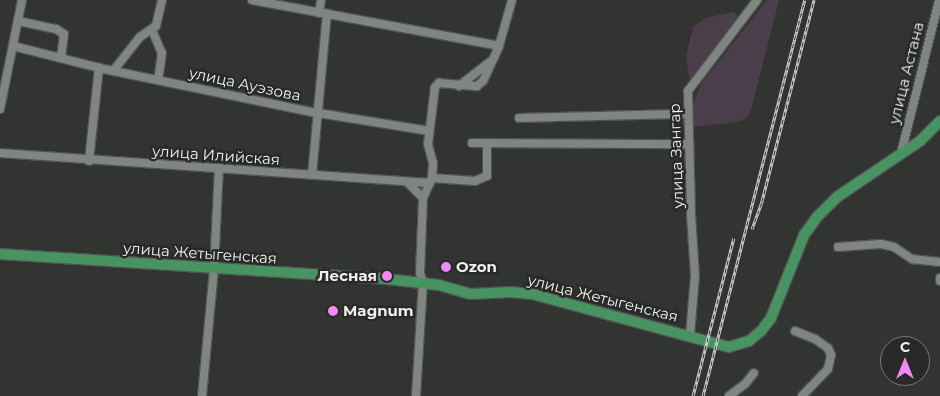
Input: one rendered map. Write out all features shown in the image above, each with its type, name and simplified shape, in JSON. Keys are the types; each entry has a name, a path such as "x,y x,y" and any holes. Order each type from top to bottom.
{"main road":[{"name":"улица Жетыгенская","path":"0,254 423,283 439,285 471,294 510,292 532,294 729,347 749,341 762,331 775,310 804,235 817,218 837,197 920,141 940,121"}],"street":[{"path":"0,109 22,0"},
{"path":"113,71 140,37 156,26 162,0"},
{"path":"252,0 499,46"},
{"path":"312,175 323,14 321,0"},
{"path":"416,396 423,283 420,273 423,198 431,181 433,163 428,144 435,85 438,83 477,86 486,77 490,62 499,46 512,0"},
{"name":"улица Зангар","path":"690,335 695,276 688,144 688,90 757,0"},
{"name":"улица Астана","path":"901,154 939,0"},
{"path":"18,21 56,29 64,34 61,58"},
{"path":"152,30 162,53 158,80"},
{"name":"улица Ауэзова","path":"13,46 99,68 317,113 429,131"},
{"path":"89,160 99,68"},
{"path":"519,118 688,114"},
{"path":"472,143 688,144"},
{"name":"улица Илийская","path":"0,153 408,183 475,181 487,176 487,144"},
{"path":"202,396 214,269 219,168"},
{"path":"408,183 423,198"},
{"path":"838,247 889,245 912,259 940,262"},
{"path":"795,331 815,339 828,348 831,355 828,369 804,396"},
{"path":"729,396 745,384 754,373"}],"shaded area":[{"path":"767,0 779,0 752,106 747,117 741,121 730,123 692,127 693,105 701,84"},
{"path":"733,12 737,15 738,22 690,83 686,56 693,27 705,18"}],"railway":[{"path":"703,396 805,0"},
{"path":"752,229 762,201 814,0"},
{"path":"693,396 734,238"}],"place":[{"name":"Ozon","path":"446,267"},
{"name":"Лесная","path":"387,276"},
{"name":"Magnum","path":"333,311"}]}
